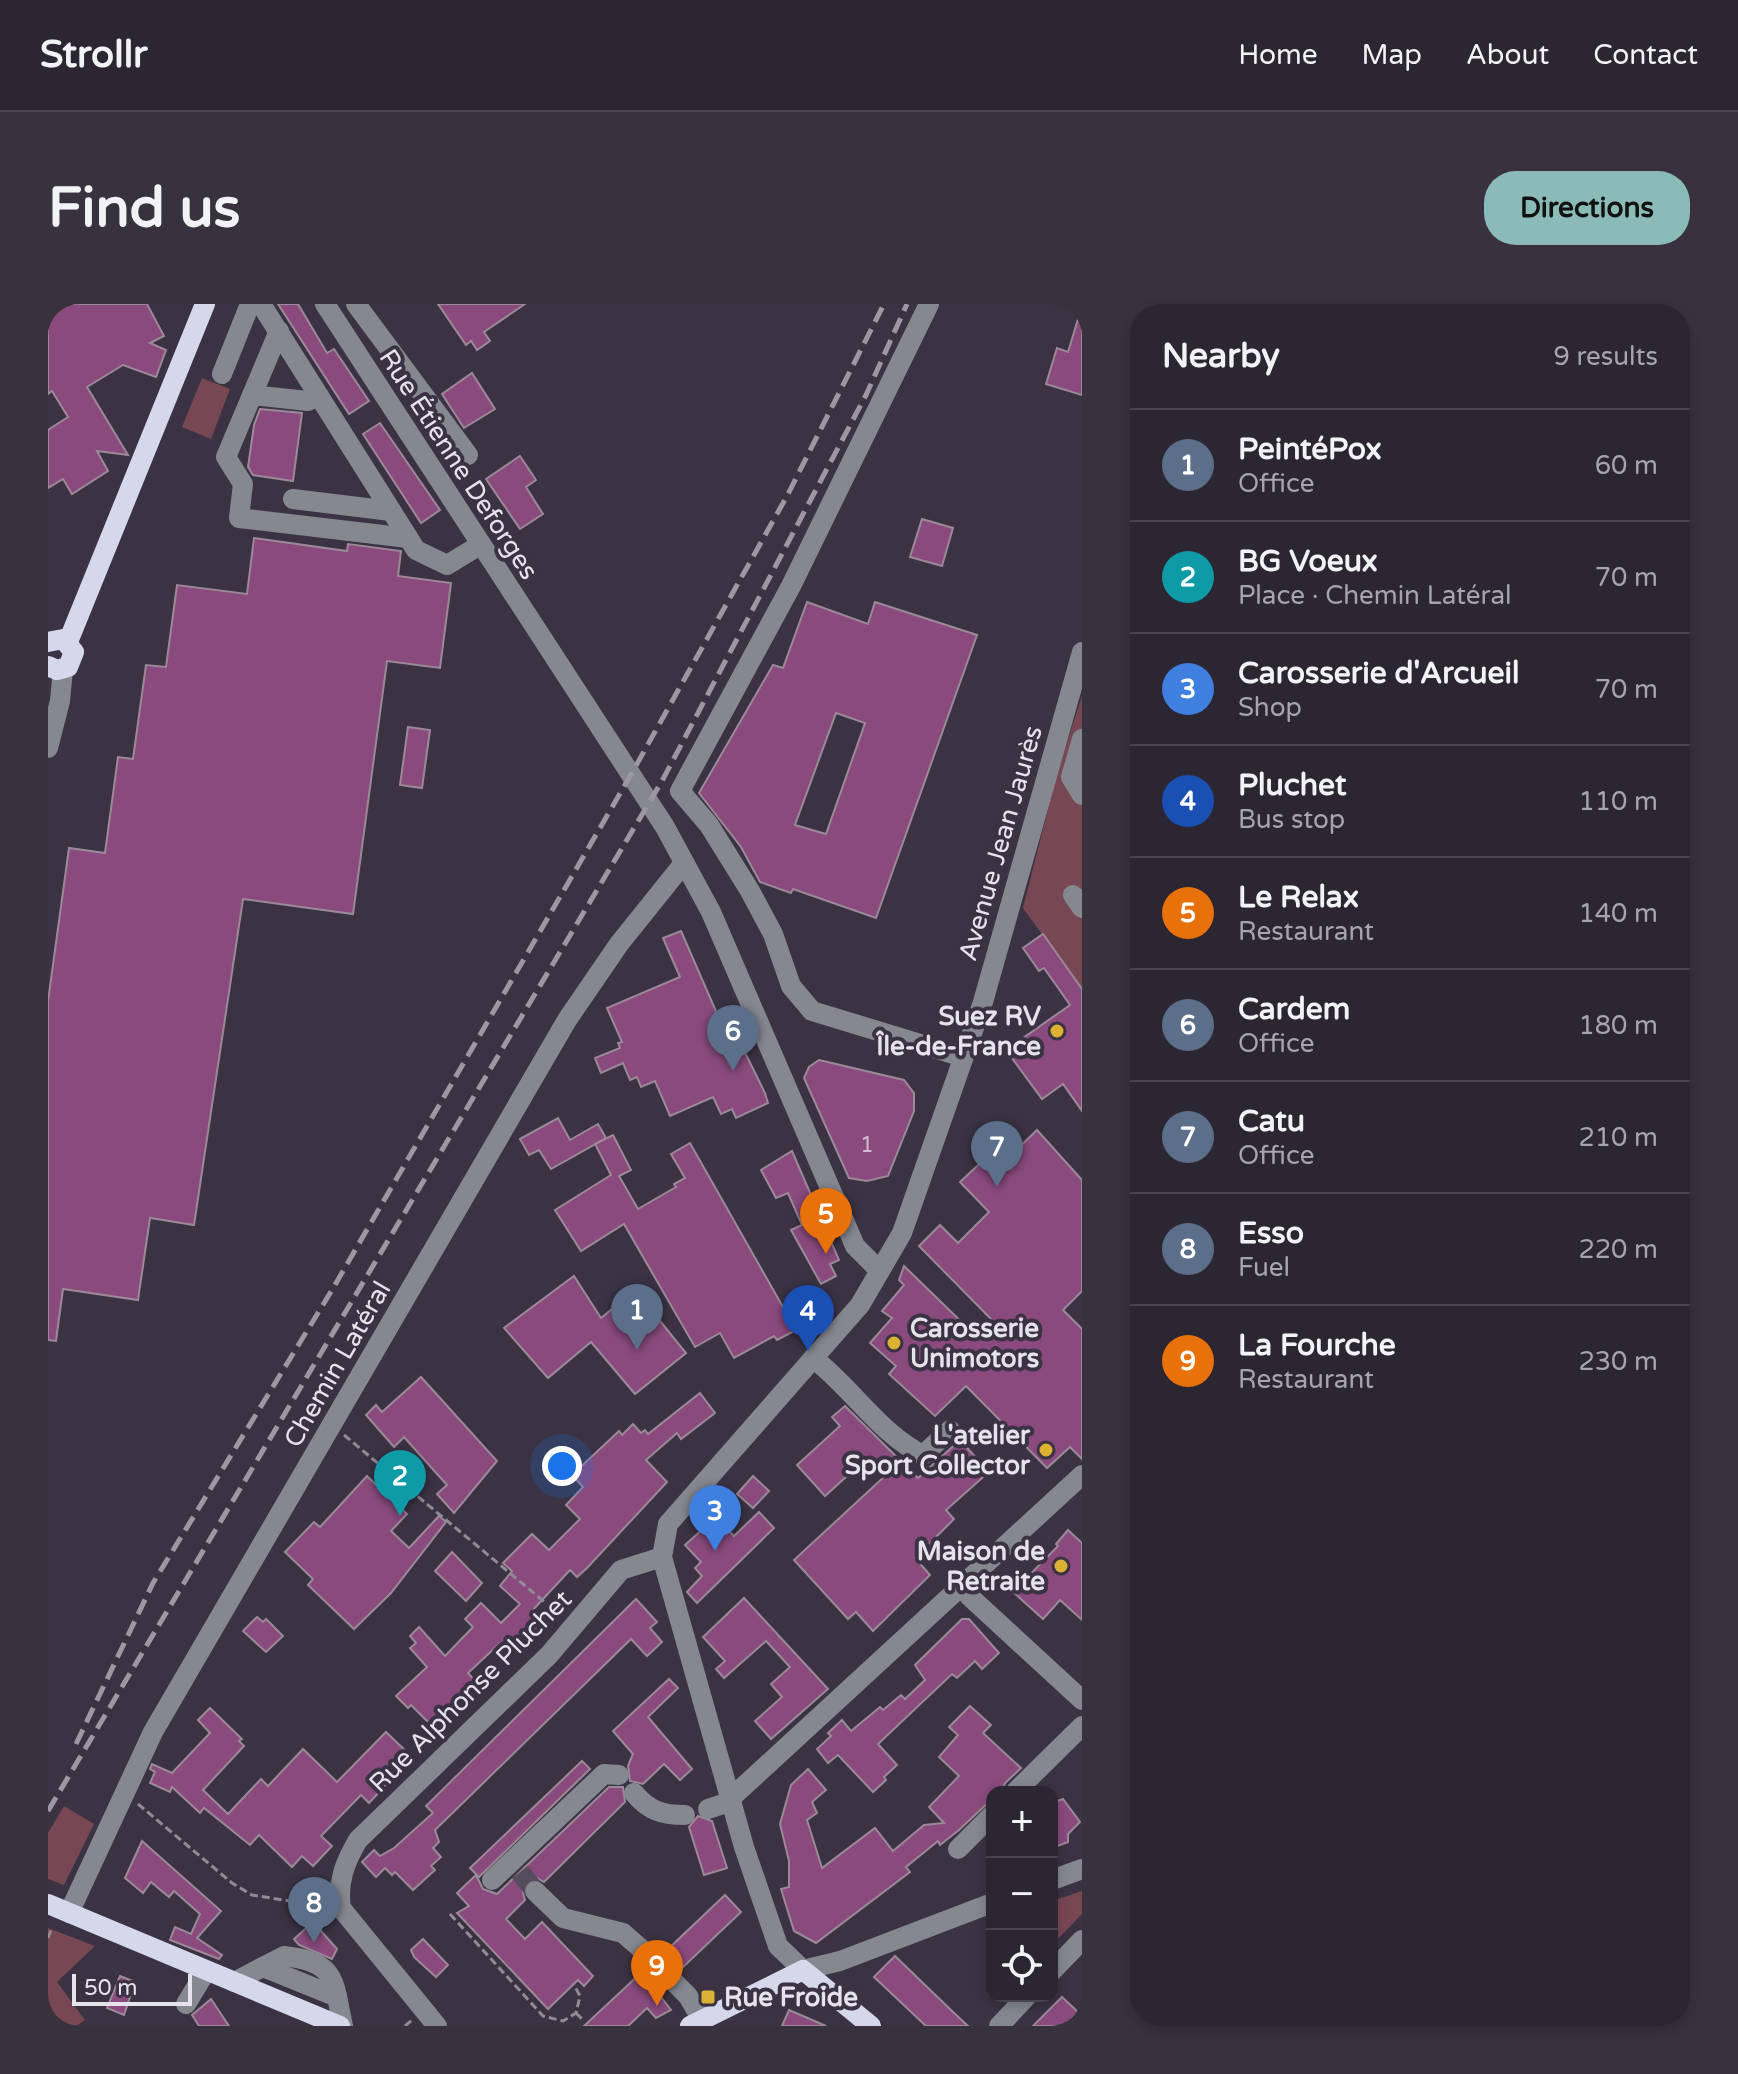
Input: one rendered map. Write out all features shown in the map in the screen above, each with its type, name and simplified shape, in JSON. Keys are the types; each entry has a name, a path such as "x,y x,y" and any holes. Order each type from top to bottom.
{"main road":[{"path":"55,668 74,657 58,642 205,304"},
{"path":"48,1904 61,1919 206,1971 342,2026"},
{"path":"696,2023 803,1970 871,2026"}],"street":[{"path":"222,374 250,304"},
{"path":"261,304 416,550 447,565 480,545"},
{"name":"Rue Étienne Deforges","path":"325,304 665,827 711,912 855,1246 879,1270"},
{"path":"356,304 383,336 468,455"},
{"path":"929,304 791,586 680,791 709,825 750,891 773,934 791,986 812,1011 963,1057"},
{"path":"279,331 226,457 243,484 239,518 408,538"},
{"path":"252,395 308,401 319,396"},
{"path":"293,499 391,511"},
{"name":"Avenue Jean Jaurès","path":"879,1270 902,1233 983,1002 1082,652"},
{"path":"48,748 60,701 55,668"},
{"path":"1082,739 1071,777 1082,795"},
{"name":"Chemin Latéral","path":"61,1919 153,1732 567,1020 619,944 684,863"},
{"path":"879,1270 860,1305 668,1524 662,1557 731,1800 778,1946 803,1970 840,1961 986,1905"},
{"path":"813,1358 840,1379 900,1443 923,1455 950,1430"},
{"path":"708,1809 731,1800 1082,1475"},
{"name":"Rue Alphonse Pluchet","path":"341,1908 343,1871 358,1840 574,1627 621,1570 662,1557"},
{"path":"969,1596 1082,1700"},
{"path":"1021,1786 1082,1726"},
{"path":"492,1880 516,1867 604,1774 619,1775"},
{"path":"634,1793 645,1806 659,1813 685,1815"},
{"path":"958,1849 986,1821"},
{"path":"1058,1878 1082,1869"},
{"path":"535,1891 563,1918 623,1933 655,1961"},
{"path":"341,1908 437,2026"},
{"path":"1058,1965 1082,1940"},
{"path":"234,1982 263,1967 337,1997 342,2026"},
{"path":"186,2004 206,1971"},
{"path":"671,1979 688,1996 696,2023"},
{"path":"999,2026 1021,2002"}],"path":[{"path":"332,1425 574,1627"},
{"path":"124,1791 232,1883 252,1895 285,1903 341,1908"},
{"path":"450,1914 543,2016 563,2021 576,2013 580,1996 573,1983"},
{"path":"48,1938 61,1919"},
{"path":"576,2013 584,2021"}],"shaded area":[{"path":"202,378 230,389 211,439 182,427"},
{"path":"1082,696 1082,989 1023,908 1057,773"},
{"path":"64,1806 94,1824 64,1885 48,1879 48,1833"},
{"path":"1082,1891 1082,1914 1058,1939 1058,1930 1058,1899"},
{"path":"48,1928 95,1946 57,1982 85,2020 76,2026 48,2026"}],"building":[{"path":"48,304 147,304 164,336 150,343 166,350 156,377 123,365 87,387 128,455 97,451 108,471 72,494 63,479 48,488 48,430 68,417 52,391 48,394"},
{"path":"278,304 298,304 327,353 334,349 369,401 349,414"},
{"path":"438,304 525,304 484,332 490,341 477,350 471,341 466,345"},
{"path":"1079,316 1082,316 1082,395 1046,384 1057,348 1068,352"},
{"path":"472,373 495,409 464,428 442,394"},
{"path":"260,409 302,413 293,481 253,475 248,467 254,425"},
{"path":"380,423 440,510 421,523 363,434"},
{"path":"520,456 536,480 526,487 543,514 520,529 486,479"},
{"path":"922,519 953,528 942,566 910,557"},
{"path":"254,538 347,551 348,544 401,551 398,576 451,583 440,668 387,661 353,914 243,899 194,1225 150,1218 138,1300 63,1289 56,1341 48,1340 48,1001 69,848 105,853 118,757 133,759 146,665 166,667 177,585 247,594"},
{"path":"807,602 868,624 875,602 977,635 876,918 793,889 791,893 760,882 741,847 699,793 773,665 783,668","holes":["836,713 865,723 826,834 795,825"]},
{"path":"408,727 430,730 422,788 400,785"},
{"path":"681,931 722,1025 730,1022 768,1103 736,1118 732,1109 721,1114 713,1097 670,1116 655,1081 641,1087 637,1077 630,1080 623,1063 601,1073 595,1058 620,1048 618,1043 622,1042 607,1008 680,977 663,938"},
{"path":"1043,934 1082,989 1082,1111 1063,1084 1042,1099 1006,1050 1070,1005 1044,968 1039,971 1023,948"},
{"path":"819,1060 904,1080 914,1093 914,1111 888,1176 867,1181 849,1178 804,1078 809,1067"},
{"path":"558,1118 570,1140 598,1124 606,1138 551,1169 539,1150 529,1155 520,1139"},
{"path":"1037,1130 1082,1180 1082,1291 1063,1310 1082,1329 1082,1459 1070,1447 1047,1468 966,1386 935,1416 889,1374 896,1366 870,1343 892,1318 882,1311 904,1285 899,1280 904,1266 975,1335 991,1319 919,1246 940,1225 958,1243 989,1212 960,1182 991,1153 1002,1164"},
{"path":"613,1135 631,1170 619,1176 638,1209 676,1187 674,1184 685,1178 671,1154 690,1143 796,1330 777,1340 774,1336 734,1358 720,1333 695,1347 624,1224 581,1251 555,1210 611,1175 595,1144"},
{"path":"792,1151 839,1260 830,1264 836,1276 821,1284 791,1230 802,1225 788,1193 776,1198 761,1170"},
{"path":"574,1276 601,1318 635,1290 686,1353 635,1394 591,1342 548,1378 504,1328"},
{"path":"421,1377 497,1461 454,1513 437,1494 447,1485 404,1437 394,1447 366,1415 376,1405 382,1412"},
{"path":"700,1393 715,1413 681,1439 677,1433 646,1460 667,1482 587,1568 577,1577 570,1570 530,1613 544,1628 526,1647 516,1637 504,1648 499,1644 468,1673 477,1683 432,1726 411,1705 408,1708 396,1696 427,1667 410,1648 416,1643 410,1636 419,1627 445,1656 473,1627 465,1619 481,1603 501,1623 520,1604 500,1586 512,1571 503,1563 532,1534 549,1550 580,1519 566,1505 583,1487 572,1475 619,1431 622,1435 633,1424 641,1433 645,1430 648,1434"},
{"path":"845,1406 918,1478 960,1440 989,1472 946,1510 954,1519 915,1558 930,1575 873,1631 856,1612 848,1619 794,1560 885,1476 868,1457 825,1496 797,1465 840,1426 832,1417"},
{"path":"367,1476 407,1514 391,1531 409,1548 439,1516 446,1522 391,1593 354,1629 308,1585 313,1579 285,1552 314,1522 320,1527"},
{"path":"753,1476 769,1491 753,1508 737,1494"},
{"path":"759,1512 774,1528 697,1603 687,1592 702,1576 695,1568 701,1562 685,1545 716,1517 734,1536"},
{"name":"Maison de Retraite","path":"1068,1530 1082,1543 1082,1620 1060,1600 1043,1619 1013,1592 1058,1546 1056,1544"},
{"path":"452,1552 482,1583 466,1601 435,1571"},
{"path":"744,1598 828,1689 771,1739 755,1721 782,1697 771,1684 790,1667 766,1641 724,1678 716,1669 725,1661 703,1637"},
{"path":"636,1599 657,1622 650,1628 662,1642 647,1656 631,1639 435,1830 439,1842 433,1848 441,1857 431,1866 435,1870 413,1890 395,1872 392,1875 385,1868 376,1877 362,1862 374,1850 380,1856 394,1848 433,1813 426,1806"},
{"path":"257,1617 263,1622 266,1619 283,1636 266,1652 243,1631"},
{"path":"962,1619 969,1619 999,1653 982,1669 975,1661 957,1678 952,1674 878,1744 897,1765 884,1777 886,1780 873,1792 838,1755 828,1763 817,1749 831,1736 828,1733 842,1720 851,1731 880,1707 883,1710 901,1695 905,1699 925,1680 915,1665"},
{"path":"669,1679 678,1688 648,1717 692,1769 680,1780 664,1764 643,1784 630,1781 628,1766 633,1754 613,1731"},
{"path":"970,1706 991,1725 983,1733 1021,1768 1004,1786 986,1786 986,1805 959,1830 940,1845 938,1841 906,1867 910,1872 816,1943 794,1931 781,1889 789,1887 789,1861 780,1824 791,1785 808,1769 826,1790 812,1802 817,1813 807,1820 822,1868 875,1828 893,1851 924,1825 944,1823 929,1807 959,1776 939,1757 958,1735 949,1727"},
{"path":"210,1708 242,1739 239,1741 244,1746 203,1790 228,1814 261,1779 268,1786 303,1749 337,1782 386,1732 412,1757 369,1803 361,1795 321,1836 332,1846 313,1866 302,1856 292,1867 259,1835 250,1845 204,1808 200,1813 172,1787 170,1792 150,1783 155,1772 150,1769 152,1764 172,1773 210,1733 198,1720"},
{"path":"582,1761 590,1769 479,1877 470,1868"},
{"path":"609,1787 623,1787 625,1802 544,1882 537,1878 526,1881 522,1889 525,1900 506,1919 525,1939 542,1922 593,1976 584,1986 578,1980 548,2009 457,1913 469,1906 457,1893 476,1875 483,1889 497,1894"},
{"path":"1063,1799 1080,1822 1068,1834 1068,1842 1058,1846 1058,1801"},
{"path":"698,1816 712,1821 727,1868 704,1875 689,1827"},
{"path":"142,1841 221,1911 197,1938 222,1955 219,1959 170,1940 175,1927 191,1934 200,1914 174,1891 169,1897 151,1882 143,1893 125,1878"},
{"path":"725,1895 741,1912 680,1970 666,1967 665,1952"},
{"path":"313,1922 337,1949 332,1959 299,1945 294,1939"},
{"path":"423,1939 448,1965 436,1977 414,1957 411,1950"},
{"path":"895,1956 968,2026 926,2026 874,1977"},
{"path":"645,1969 660,1973 662,1988 657,1992 671,2010 656,2018 647,2008 628,2026 584,2026"},
{"path":"120,1976 135,1982 124,2015 107,2008"},
{"path":"1062,1997 1078,2012 1065,2026 1033,2026 1058,2002"},
{"path":"211,1999 229,2026 199,2026 192,2015"},
{"path":"789,2010 826,2026 782,2026"}],"tunnel":[{"path":"520,1872 535,1891"}],"railway":[{"path":"76,1744 153,1583 332,1290 633,771 787,496 884,304"},
{"path":"48,1811 662,781 866,395 907,304"}],"place":[{"name":"Suez RV Île-de-France","path":"1057,1031"},
{"name":"Cardem","path":"733,1071"},
{"name":"Catu","path":"997,1187"},
{"name":"Le Relax","path":"826,1254"},
{"name":"Carosserie Unimotors","path":"894,1343"},
{"name":"PeintéPox","path":"637,1350"},
{"name":"Pluchet","path":"808,1351"},
{"name":"L'atelier Sport Collector","path":"1046,1450"},
{"name":"BG Voeux","path":"400,1516"},
{"name":"Carosserie d'Arcueil","path":"715,1551"},
{"name":"Maison de Retraite","path":"1061,1566"},
{"name":"Esso","path":"314,1943"},
{"name":"Rue Froide","path":"708,1997"},
{"name":"La Fourche","path":"657,2006"}]}
